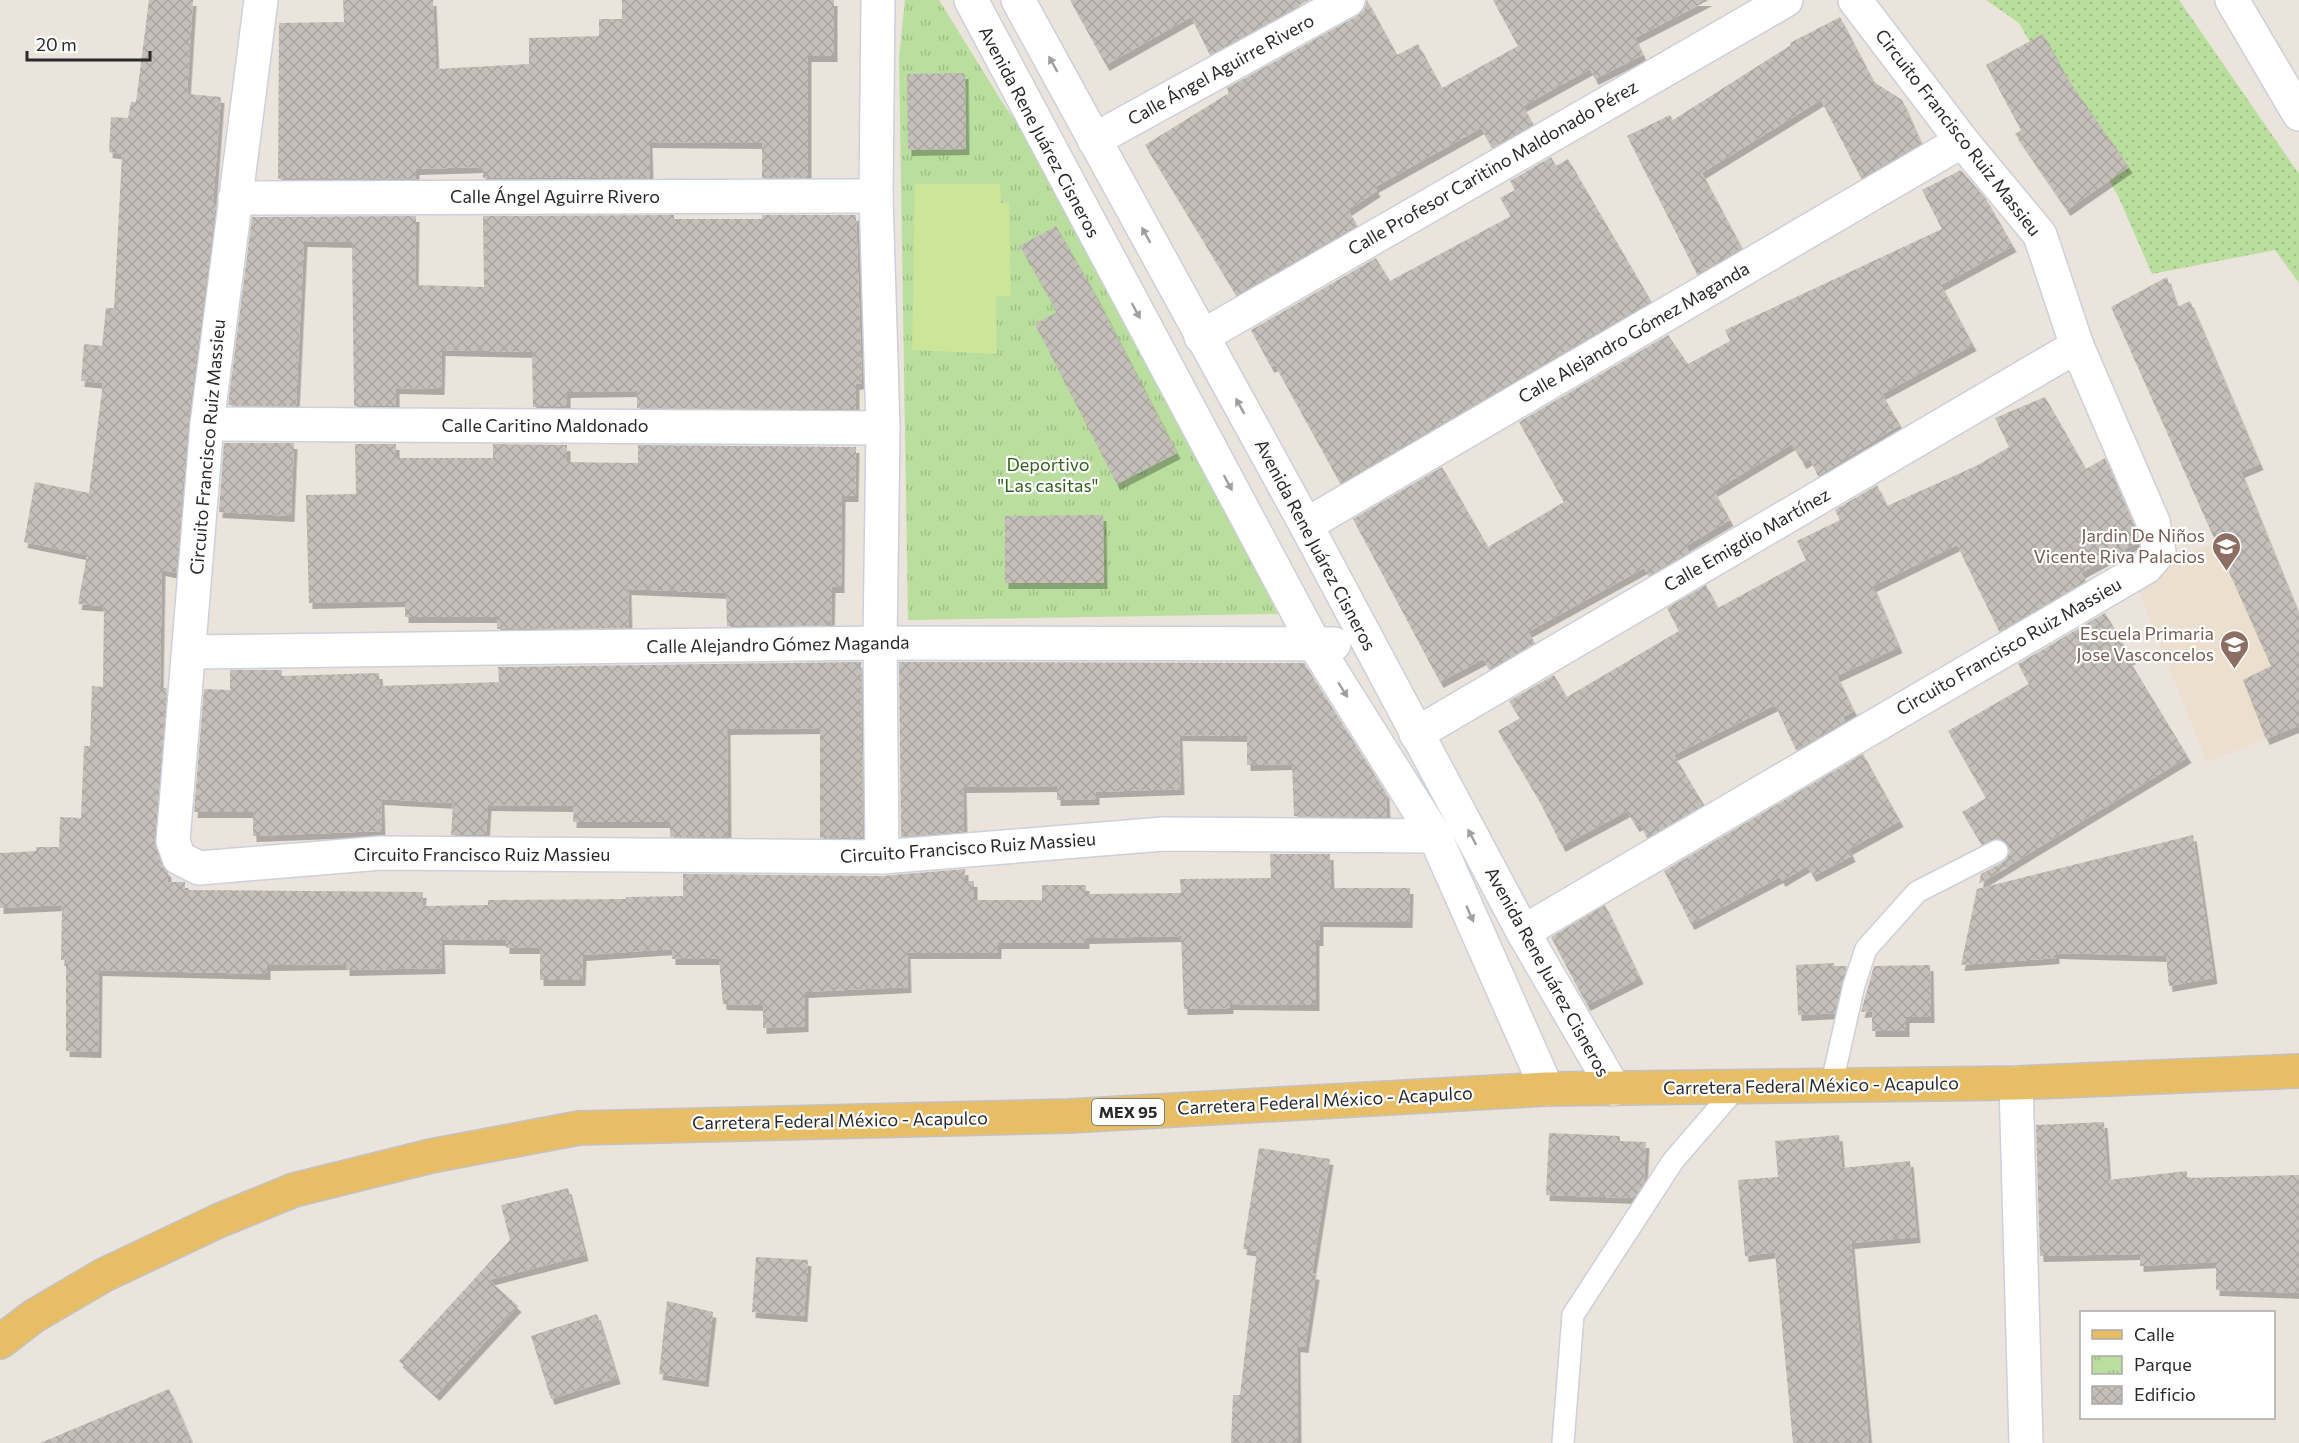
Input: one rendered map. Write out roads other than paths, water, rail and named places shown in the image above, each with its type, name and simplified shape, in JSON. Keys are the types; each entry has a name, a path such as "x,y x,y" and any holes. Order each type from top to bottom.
{"main road":[{"name":"Carretera Federal México - Acapulco","path":"0,1342 34,1316 105,1275 219,1221 294,1190 431,1156 579,1128 1069,1116 1547,1089 2016,1083 2299,1071"}],"street":[{"name":"Circuito Francisco Ruiz Massieu","path":"261,0 207,424 173,841 179,858 199,868 381,853 882,858 1163,834 1435,836"},
{"path":"878,0 876,196 883,428 880,643 882,858"},
{"name":"Avenida Rene Juárez Cisneros","path":"971,0 1315,645 1435,836 1547,1089"},
{"name":"Avenida Rene Juárez Cisneros","path":"1018,0 1306,525 1523,932 1614,1089"},
{"name":"Calle Ángel Aguirre Rivero","path":"1094,140 1348,0"},
{"name":"Calle Profesor Caritino Maldonado Pérez","path":"1201,337 1786,0"},
{"name":"Circuito Francisco Ruiz Massieu","path":"1523,932 2146,567 2159,552 2153,522 2077,346 2040,235 1962,141 1855,0"},
{"path":"2232,0 2299,106"},
{"name":"Calle Alejandro Gómez Maganda","path":"1306,525 1962,141"},
{"name":"Calle Ángel Aguirre Rivero","path":"235,198 876,196"},
{"name":"Calle Emigdio Martínez","path":"1416,734 2077,346"},
{"name":"Calle Caritino Maldonado","path":"207,424 883,428"},
{"name":"Calle Alejandro Gómez Maganda","path":"190,652 880,643 1315,645 1366,641"},
{"path":"2016,1083 2026,1443"}],"lane":[{"path":"1832,1087 1854,985 1866,949 1917,892 1997,851"},
{"path":"1563,1443 1573,1315 1673,1161 1736,1088"}],"place":[{"name":"Jardin De Niños Vicente Riva Palacios","path":"2226,572"},
{"name":"Escuela Primaria Jose Vasconcelos","path":"2235,670"}],"park label":[{"name":"Deportivo \"Las casitas\"","path":"1048,475"}]}
